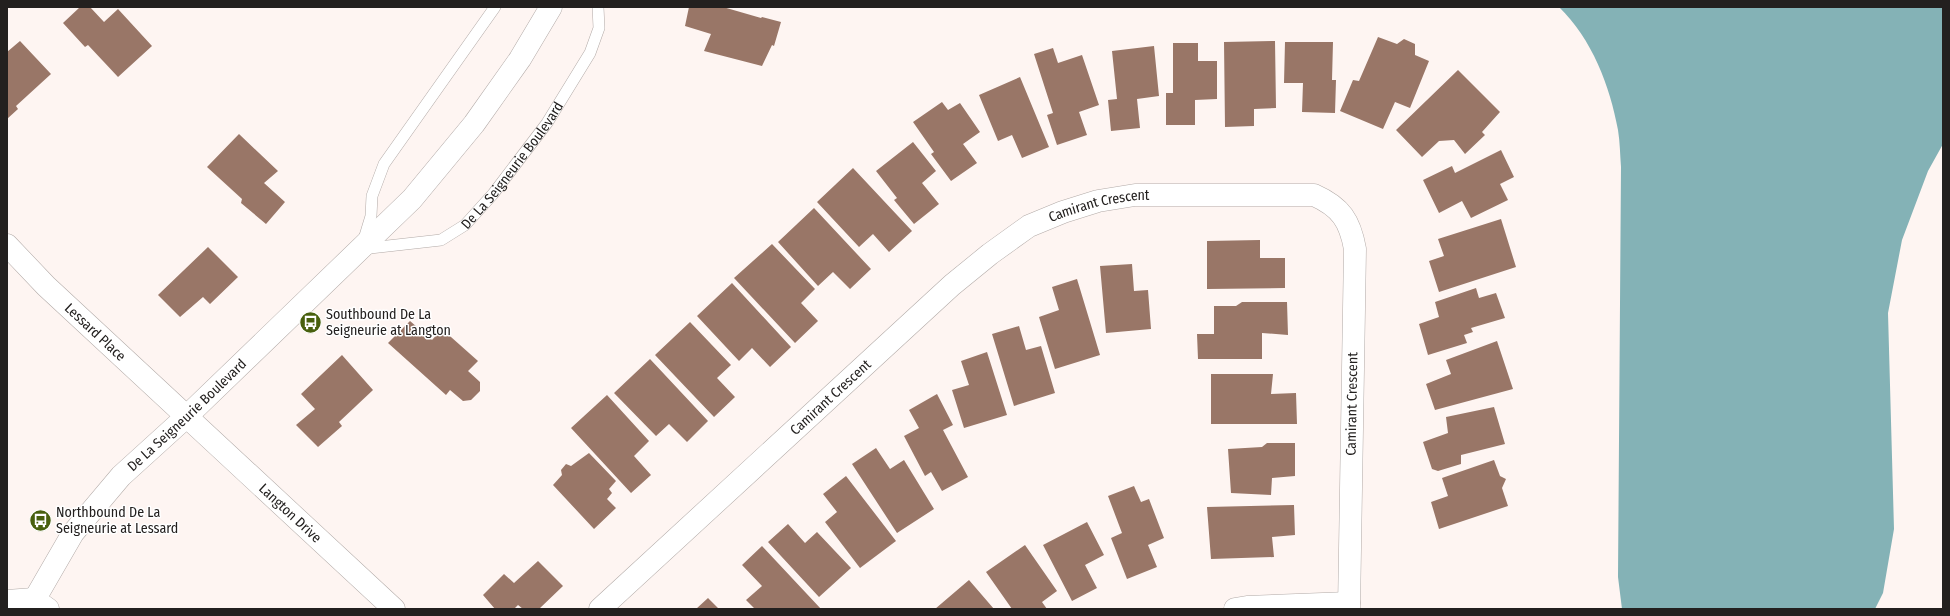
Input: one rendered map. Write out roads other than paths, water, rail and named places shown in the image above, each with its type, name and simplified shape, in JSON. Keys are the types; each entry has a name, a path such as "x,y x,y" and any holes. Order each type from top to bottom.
{"street":[{"name":"De La Seigneurie Boulevard","path":"7,601 37,606 73,533 121,476 186,417 362,249 412,199 474,124 520,58 551,7"},
{"name":"Camirant Crescent","path":"600,609 952,285 990,254 1029,226 1063,212 1098,201 1135,195 1314,195 1330,202 1342,214 1352,231 1356,249 1349,606"},
{"name":"Lessard Place","path":"7,245 46,286 186,417"},
{"name":"Langton Drive","path":"186,417 394,609"},
{"path":"1235,609 1247,607 1349,606"}],"lane":[{"path":"362,249 371,216 372,196 384,164 495,7"},
{"name":"De La Seigneurie Boulevard","path":"362,249 441,240 465,225 493,194 547,123 590,53 599,28 598,7"}],"water":[{"path":"1559,7 1943,7 1943,144 1928,171 1902,240 1888,313 1894,529 1883,593 1875,609 1622,609 1618,577 1621,167 1619,139 1615,113 1605,80 1598,64 1581,34"}],"place":[{"name":"Southbound De La Seigneurie at Langton","path":"311,322"},
{"name":"Northbound De La Seigneurie at Lessard","path":"40,520"}]}
